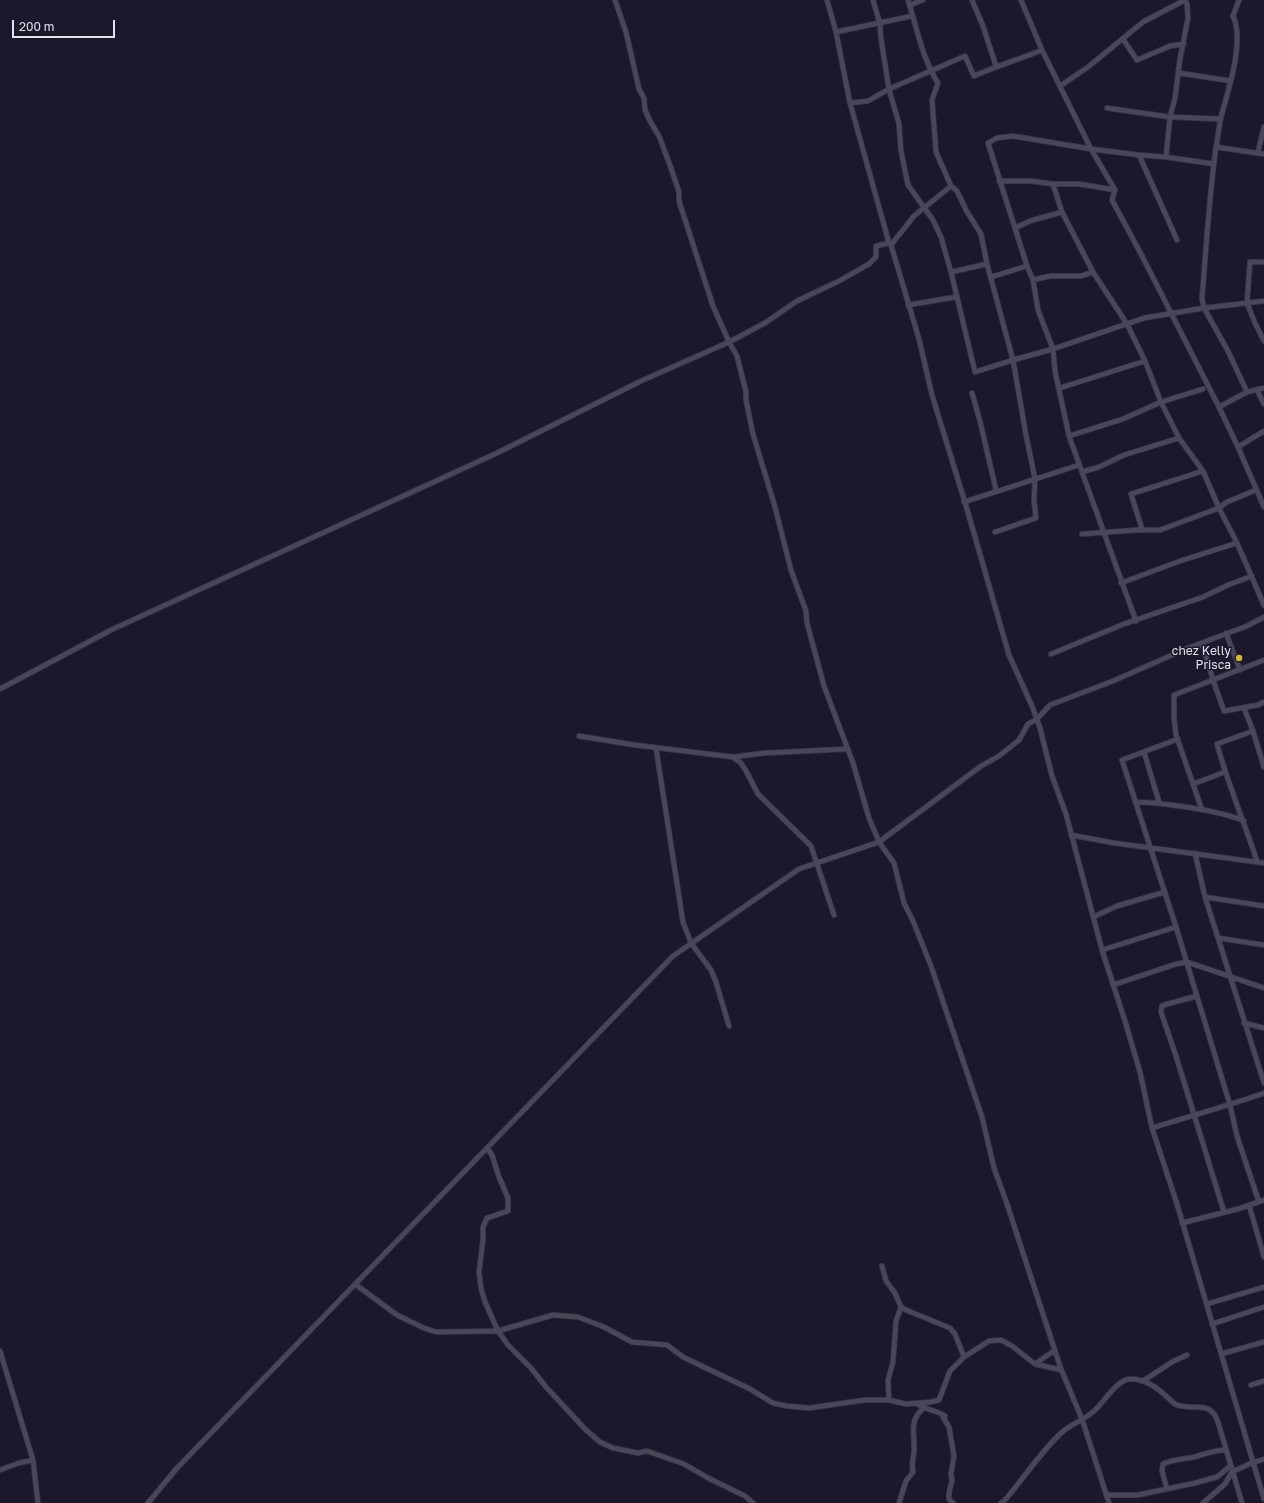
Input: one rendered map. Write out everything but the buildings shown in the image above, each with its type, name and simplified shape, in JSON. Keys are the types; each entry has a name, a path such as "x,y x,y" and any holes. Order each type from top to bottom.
{"street":[{"path":"614,0 626,32 639,89 644,98 645,110 659,136 671,168 679,192 678,201 713,306 737,356 746,392 746,400 753,434 775,507 791,570 806,611 807,623 824,686 855,769 869,818 879,842 894,863 904,902 931,966 982,1117 994,1168 1061,1370 1082,1419 1109,1503"},
{"path":"827,0 836,32 850,103 919,339 932,395 1009,656 1032,706 1040,728 1052,776 1066,814 1102,950 1140,1072 1152,1128 1207,1304 1264,1499"},
{"path":"873,0 880,24 889,89 899,124 901,151 908,185 923,209 933,220 941,237 975,372 1053,349 1144,318 1204,308 1264,301"},
{"path":"923,0 909,3 930,71 938,83 932,100 936,152 951,186 957,191 966,210 981,234 987,264 1013,360 1035,479 1034,500 1036,518 995,532"},
{"path":"972,0 983,26 996,66"},
{"path":"1021,0 1042,50 1091,149 1115,190 1112,200 1220,407 1264,507"},
{"path":"1060,86 1088,67 1143,22 1185,0 1187,4 1188,18 1180,59 1175,98 1170,117 1166,157"},
{"path":"1240,0 1233,16 1237,24 1237,42 1231,81 1221,119 1216,147 1202,300 1204,308 1228,351 1247,392"},
{"path":"836,32 855,27 880,24 912,16"},
{"path":"1122,39 1137,60 1170,46 1184,44"},
{"path":"850,103 868,100 889,89 965,56 974,76 996,66 1008,64 1042,50"},
{"path":"1179,73 1231,81"},
{"path":"1107,108 1170,117 1221,119"},
{"path":"1258,152 1264,127"},
{"path":"1136,621 1069,436 1060,388 1055,371 1053,349 1038,310 1033,280 1027,266 988,143 997,138 1014,136 1091,149 1214,164"},
{"path":"1216,147 1264,154"},
{"path":"1139,155 1177,240"},
{"path":"999,180 1031,181 1053,184 1079,184 1115,190"},
{"path":"1053,184 1062,212 1093,272 1127,324 1145,361 1161,402 1179,438 1203,470 1264,604"},
{"path":"0,689 111,630 497,453 641,381 729,342 765,323 797,301 839,281 869,264 876,257 876,246 890,244 914,216 951,186"},
{"path":"1015,228 1030,221 1062,212"},
{"path":"1264,262 1250,262 1247,303 1264,341"},
{"path":"951,272 987,264"},
{"path":"991,278 1027,266"},
{"path":"1033,280 1050,276 1081,276 1093,272"},
{"path":"908,305 956,297"},
{"path":"1060,388 1145,361"},
{"path":"1220,407 1247,392 1264,388"},
{"path":"1069,436 1123,418 1161,402 1203,389"},
{"path":"1257,390 1264,404"},
{"path":"972,393 980,420 996,490"},
{"path":"1238,447 1264,432"},
{"path":"1082,472 1098,467 1124,455 1179,438"},
{"path":"964,502 996,490 1079,465"},
{"path":"1142,529 1131,494 1203,470"},
{"path":"1082,534 1142,529 1160,530 1219,508 1227,502 1256,490"},
{"path":"1121,582 1237,543"},
{"path":"1051,654 1124,624 1203,597 1252,576"},
{"path":"148,1503 177,1468 673,956 799,869 879,842 981,766 999,756 1017,742 1023,735 1028,724 1036,720 1050,705 1202,643 1218,638 1226,633 1247,626 1264,617"},
{"path":"1226,633 1240,670"},
{"path":"1202,643 1224,711 1244,708 1264,702"},
{"path":"1202,810 1178,739 1174,718 1174,696 1264,660"},
{"path":"1244,708 1264,767"},
{"path":"1253,731 1217,744 1225,772 1244,821 1256,861"},
{"path":"579,736 656,748 733,756 847,749"},
{"path":"1178,739 1122,760 1187,962 1238,1136 1262,1201 1182,1223"},
{"path":"656,748 683,922 691,943 711,970 729,1026"},
{"path":"1144,752 1159,802"},
{"path":"733,756 741,763 758,794 811,846 834,915"},
{"path":"1193,784 1225,772"},
{"path":"1135,802 1159,802 1233,816 1244,821"},
{"path":"1071,835 1114,843 1264,863"},
{"path":"1195,853 1205,897 1264,1084"},
{"path":"1093,918 1116,906 1165,892"},
{"path":"1205,897 1264,906"},
{"path":"1102,950 1176,927"},
{"path":"1218,938 1264,945"},
{"path":"1113,985 1176,964 1187,962 1264,988"},
{"path":"1197,996 1164,1005 1162,1006 1161,1012 1195,1114 1224,1212"},
{"path":"1244,1023 1264,1028"},
{"path":"1152,1128 1195,1114 1230,1105 1264,1093"},
{"path":"487,1148 492,1154 499,1177 508,1198 508,1211 487,1218 483,1227 479,1272 485,1302 498,1331 508,1345 531,1368 586,1430 600,1442 613,1448 638,1453 647,1451 684,1464 708,1478 745,1496 753,1503"},
{"path":"1249,1205 1262,1243 1264,1257"},
{"path":"882,1266 886,1281 895,1293 901,1307 950,1328 955,1334 964,1357"},
{"path":"355,1284 397,1315 436,1332 498,1331 553,1315 578,1317 604,1327 632,1342 667,1345 683,1357 750,1389 773,1403 809,1408 849,1402 889,1400 906,1404 917,1404 939,1400 946,1378 950,1371 964,1357 989,1341 1001,1340 1012,1346 1035,1364 1061,1370"},
{"path":"1207,1304 1264,1288"},
{"path":"889,1400 888,1380 893,1362 896,1339 896,1321 901,1307"},
{"path":"1212,1324 1264,1307"},
{"path":"1221,1354 1264,1342"},
{"path":"1035,1364 1055,1350"},
{"path":"0,1352 33,1460 38,1503"},
{"path":"1143,1381 1172,1362 1187,1355"},
{"path":"1001,1503 1006,1500 1038,1458 1061,1433 1096,1409 1116,1386 1126,1379 1143,1381 1155,1387 1178,1405 1206,1408 1213,1411 1218,1422 1242,1503"},
{"path":"1251,1385 1264,1381"},
{"path":"899,1503 906,1481 913,1472 911,1463 914,1451 913,1427 915,1416 932,1402"},
{"path":"917,1404 923,1408 939,1412 944,1416 943,1418 948,1427 954,1456 951,1474 952,1480 949,1493 949,1500 952,1503"},
{"path":"1167,1489 1162,1471 1163,1464 1207,1452 1226,1450"},
{"path":"1203,1503 1225,1484 1232,1472 1264,1459"},
{"path":"0,1470 33,1460"},
{"path":"1106,1495 1138,1495 1167,1489 1217,1477 1230,1466"}],"place":[{"name":"chez Kelly Prisca","path":"1239,658"}]}
